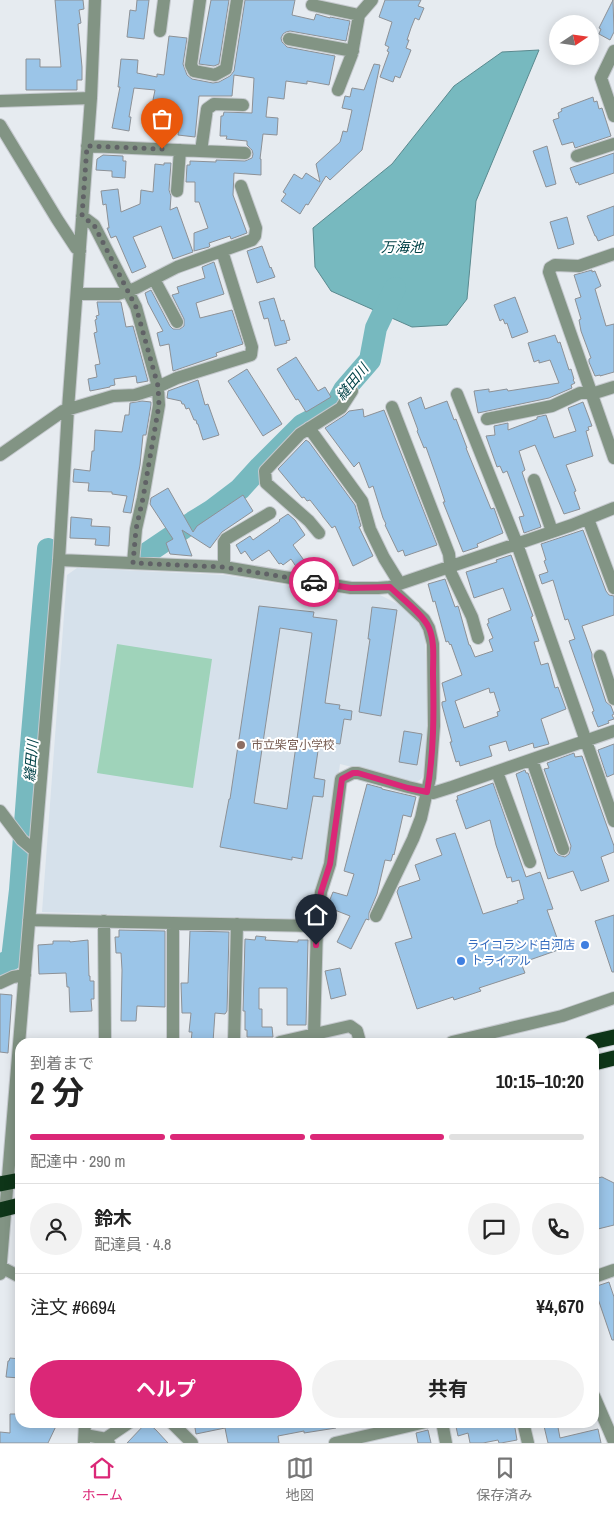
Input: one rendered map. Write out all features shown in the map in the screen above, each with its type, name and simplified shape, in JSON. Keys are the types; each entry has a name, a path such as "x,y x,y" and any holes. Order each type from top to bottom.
{"highway":[{"path":"599,1040 614,1037"},
{"path":"599,1062 614,1058"},
{"path":"2,1210 15,1206"}],"street":[{"path":"21,1038 34,850 59,560 96,0"},
{"path":"160,31 164,0"},
{"path":"200,0 191,65 194,72 216,75 226,69 237,0"},
{"path":"338,90 353,51 359,15 372,0"},
{"path":"312,5 359,15"},
{"path":"289,39 353,51"},
{"path":"614,51 601,78 614,116"},
{"path":"0,101 91,98"},
{"path":"201,151 207,109 214,104 243,105"},
{"path":"0,125 57,220 80,251"},
{"path":"577,156 614,144"},
{"path":"87,146 245,153"},
{"path":"177,191 180,150"},
{"path":"77,294 118,294 128,291 177,267 252,240 256,233 241,186"},
{"path":"82,216 94,225 136,307 158,386 159,405 136,529 133,563"},
{"path":"0,456 68,409 113,396 141,393 177,378 251,355 252,347 222,251"},
{"path":"614,254 579,266 553,266 549,272 614,458"},
{"path":"154,279 177,322"},
{"path":"487,419 552,406 580,393 598,392 614,387"},
{"path":"318,532 309,521 266,483 264,471 300,434 341,408 352,391"},
{"path":"457,394 517,544 586,742 610,796 614,820"},
{"path":"392,407 449,554 451,573 472,617 478,638"},
{"path":"310,428 362,501 369,526 395,585 424,619 429,628 433,644 434,726 430,778 417,830 376,916"},
{"path":"534,480 552,531"},
{"path":"59,560 224,567 351,588 395,585 517,544 614,508"},
{"path":"224,567 224,542 226,539 270,513"},
{"path":"588,518 614,588"},
{"path":"600,656 614,699"},
{"path":"314,1034 317,926 321,892 330,864 342,779 353,773 358,773 408,788 433,793 614,731"},
{"path":"532,760 563,849"},
{"path":"497,772 530,862"},
{"path":"0,811 22,840 34,850"},
{"path":"29,920 317,926"},
{"path":"104,921 105,1038"},
{"path":"173,923 173,1038"},
{"path":"234,1038 237,924"},
{"path":"0,983 25,975"},
{"path":"469,1038 562,1016 614,998"},
{"path":"297,1038 350,1026 357,1032 359,1038"},
{"path":"0,1274 2,1210 7,1182 5,1157 15,1098"},
{"path":"1,1267 15,1274"},
{"path":"599,1275 614,1270"},
{"path":"599,1408 614,1442"},
{"path":"85,1434 107,1441 123,1428"},
{"path":"177,1428 192,1443"},
{"path":"335,1443 400,1428"},
{"path":"443,1428 446,1443"},
{"path":"524,1428 528,1443"}],"shaded area":[{"name":"市立柴宮小学校","path":"77,568 224,575 350,595 374,592 410,612 423,629 425,636 429,727 426,775 416,783 340,764 324,866 316,885 314,916 308,921 42,912 67,575"}],"green space":[{"path":"117,644 212,659 193,788 97,773"}],"water":[{"name":"万海池","path":"539,50 476,201 467,299 447,325 412,327 331,291 315,267 313,228 392,164 454,86 502,52"}],"building":[{"path":"55,0 83,0 84,9 79,10 81,23 78,24 82,80 77,80 77,90 26,90 26,59 40,59 40,67 61,67"},
{"path":"137,0 149,0 144,39 127,37 130,10 136,11"},
{"path":"211,0 229,0 219,64 214,66 199,64"},
{"path":"245,0 295,0 292,15 314,20 316,14 350,21 346,41 290,31 283,34 282,42 287,47 335,56 329,85 307,81 307,84 286,81 284,99 268,97 266,117 278,118 277,135 263,134 260,159 261,175 234,173 233,195 247,233 231,239 230,236 209,243 209,247 194,251 194,233 208,228 199,202 195,202 195,182 186,182 187,165 190,165 190,161 245,161 252,158 252,150 247,145 247,141 226,139 227,136 220,136 221,116 223,116 224,112 252,113 254,78 234,75 232,96 199,96 195,137 178,135 181,110 155,105 156,101 153,100 155,90 134,88 129,117 131,117 129,131 112,128 120,87 118,87 121,59 138,60 137,73 157,77 157,74 164,75 169,36 187,38 183,64 187,75 192,79 213,83 219,82 230,76 234,71"},
{"path":"385,0 421,0 418,6 424,8 419,20 415,18 411,28 406,48 411,50 400,78 395,76 393,82 380,77 389,52 387,51 389,47 385,45 392,22 379,17"},
{"path":"613,0 614,32 610,40 599,34 601,29 599,28"},
{"path":"374,64 380,65 362,150 330,180 326,176 308,205 306,204 300,214 281,201 286,194 283,192 294,174 302,179 306,173 320,182 316,164 340,142 343,131 347,132 352,110 342,108 345,96 350,97 352,88 364,90"},
{"path":"593,97 594,102 597,101 599,109 602,108 611,136 575,148 573,142 562,145 553,120 559,118 558,113 562,111 561,109"},
{"path":"547,146 556,184 546,187 533,151"},
{"path":"614,153 614,173 579,185 578,182 576,183 570,168"},
{"path":"103,155 123,156 123,161 126,161 125,178 112,177 112,171 96,170 97,159"},
{"path":"164,163 171,163 170,210 177,207 193,252 173,259 161,226 133,237 146,267 132,273 116,236 111,238 107,228 109,228 106,204 103,205 101,191 118,189 121,212 140,204 141,190 153,192 155,164 164,165"},
{"path":"614,206 614,235 598,241 587,216"},
{"path":"567,217 574,244 558,249 550,222"},
{"path":"262,246 275,277 257,283 247,251"},
{"path":"214,262 224,294 196,303 200,318 232,310 243,344 216,353 217,356 173,371 169,344 160,346 157,333 163,331 148,303 145,293 151,290 170,326 173,329 180,329 184,326 184,319 172,295 179,293 177,287 205,278 202,267"},
{"path":"592,270 592,272 595,271 601,286 595,289 606,326 614,324 614,372 600,376 595,376 589,362 591,358 581,331 579,320 581,319 575,299 581,297 574,275"},
{"path":"515,297 528,332 512,338 507,323 505,324 503,319 500,321 494,305"},
{"path":"274,298 281,321 284,320 290,340 286,341 287,343 275,346 268,318 264,319 259,302"},
{"path":"97,302 121,302 126,327 133,326 148,381 137,383 136,376 114,379 115,385 90,391 88,379 97,377 95,365 100,364 94,333 97,332 96,316 99,315"},
{"path":"555,335 558,343 560,342 569,370 571,369 575,383 571,385 572,388 549,398 478,413 474,391 489,389 489,392 507,389 508,391 559,383 550,360 539,363 539,360 534,362 528,343"},
{"path":"296,357 318,391 325,387 331,397 306,412 298,399 296,400 277,369"},
{"path":"247,369 282,424 263,436 228,381"},
{"path":"198,380 205,405 208,404 219,435 203,440 198,424 194,420 189,408 186,409 181,401 167,398 168,391"},
{"path":"421,397 425,409 447,401 454,420 456,419 491,509 494,508 503,533 477,544 478,547 463,552 443,502 445,502 426,447 424,448 417,431 408,403"},
{"path":"151,402 146,435 143,435 140,465 131,513 123,512 127,496 112,494 112,492 88,491 89,483 73,482 74,469 90,471 92,451 94,451 95,430 122,432 125,415 129,415 130,403"},
{"path":"583,402 592,426 588,427 589,430 586,431 593,456 566,465 576,491 574,492 580,509 564,514 535,445 519,451 525,470 522,472 541,527 524,533 519,517 524,516 507,471 503,473 500,466 497,467 486,436 495,435 494,426 508,423 508,430 546,415 554,438 576,431 568,408"},
{"path":"363,409 364,417 384,410 437,545 405,556 403,550 398,552 385,525 373,486 369,488 359,462 354,467 325,428 349,411"},
{"path":"306,440 355,505 361,526 359,527 373,556 353,566 335,526 332,528 310,500 307,501 304,497 302,498 278,469"},
{"path":"168,488 193,532 197,526 243,495 253,511 222,532 210,548 182,530 192,556 170,554 166,543 173,539 150,504 151,498"},
{"path":"288,514 295,520 305,535 293,545 311,570 297,568 291,559 283,565 279,564 269,550 252,561 245,551 241,554 236,545 250,536 253,540"},
{"path":"71,517 92,519 91,526 110,527 109,546 95,545 96,539 70,538"},
{"path":"583,530 606,591 609,595 614,596 614,615 582,626 606,702 611,706 614,714 612,715 614,719 598,727 569,641 575,639 568,619 565,620 553,580 542,584 539,575 548,572 541,544"},
{"path":"511,555 533,616 531,617 539,641 534,642 541,665 548,663 555,688 558,687 566,709 541,719 549,744 534,748 533,743 509,751 506,741 489,746 492,756 460,766 459,761 456,762 450,742 452,742 442,705 442,702 446,701 442,683 462,675 451,644 448,641 446,642 435,601 433,602 428,584 445,579 455,607 458,606 469,645 475,657 493,651 489,640 493,638 487,624 489,623 488,619 511,610 503,588 474,598 466,572 497,562 496,560","holes":["489,688 490,693 494,692 500,711 497,712 498,716 464,728 455,701"]},
{"path":"259,606 314,612 313,617 337,620 325,703 340,705 339,709 352,711 351,720 344,719 340,744 334,743 333,747 319,744 314,778 325,780 323,797 313,796 302,859 292,857 292,860 220,847 230,799","holes":["280,628 312,633 287,809 254,803"]},
{"path":"372,607 397,610 381,716 359,712 370,639 368,639"},
{"path":"404,731 422,734 417,765 399,762"},
{"path":"614,744 614,774 607,777 598,750"},
{"path":"574,753 575,757 582,756 614,846 614,852 601,857 609,881 581,891 573,871 548,879 516,774 525,770 528,773 555,852 565,857 569,854 571,846 544,769 549,768 547,763"},
{"path":"493,783 526,877 540,872 553,909 547,910 561,949 521,963 525,973 479,988 481,991 454,1000 453,997 417,1009 395,943 412,938 397,892 399,887 420,880 415,865 442,855 436,839 455,833 483,914 518,903 517,901 524,899 519,880 512,882 511,877 507,878 490,820 466,829 456,800 458,800 457,796"},
{"path":"367,784 416,797 411,817 403,815 394,855 391,861 385,860 377,894 369,913 369,920 366,919 351,949 337,942 350,916 327,907 333,892 347,896 354,874 344,871"},
{"path":"614,915 614,972 612,972 595,921"},
{"path":"119,930 165,931 165,1007 137,1006 136,1021 121,1021 121,953 116,953 115,937 119,937"},
{"path":"190,931 229,932 227,1011 225,1014 215,1013 213,1038 191,1038 192,1032 189,1032 191,1013 182,1013 181,983 188,983"},
{"path":"256,936 266,937 265,940 298,942 298,940 308,940 306,1025 287,1025 287,988 259,988 259,1009 262,1009 262,1027 272,1027 273,1037 247,1037 247,1030 245,1030 245,1011 243,1011 245,939 255,940"},
{"path":"88,940 89,976 90,981 94,981 94,999 91,999 92,1011 70,1012 69,987 67,987 66,973 39,974 38,945 53,944 53,941"},
{"path":"340,968 346,995 331,999 325,971"},
{"path":"0,994 12,995 8,1053 0,1052"},
{"path":"602,1177 614,1183 614,1225 599,1229 599,1178"},
{"path":"609,1282 614,1297 614,1340 612,1340 599,1302 599,1285"},
{"path":"10,1358 15,1358 15,1378 6,1377"},
{"path":"10,1414 15,1414 15,1428 55,1428 48,1443 0,1443 0,1432 10,1433"},
{"path":"141,1428 154,1428 168,1443 127,1443"},
{"path":"195,1428 225,1428 196,1434"},
{"path":"225,1428 336,1428 278,1436 279,1443 228,1443"},
{"path":"456,1428 515,1428 517,1440 501,1443 498,1440 470,1443 468,1433 458,1436"},
{"path":"544,1428 558,1428 560,1438 598,1429 601,1443 548,1443"},
{"path":"428,1430 431,1443 418,1443 416,1433"}],"waterway":[{"name":"縫田川","path":"147,553 211,511 240,489 302,425 323,414 338,401 344,390 370,360 376,328 395,288"},
{"name":"縫田川","path":"0,965 12,959 20,890 48,549"}],"way so far":[{"path":"162,149 87,146 82,216 94,225 134,302 158,386 159,405 136,529 133,563 224,567 314,582"}],"place":[{"name":"市立柴宮小学校","path":"241,745"},
{"name":"ライコランド白河店","path":"585,945"},
{"name":"トライアル","path":"461,961"}],"route":[{"path":"314,582 351,588 390,587 424,619 429,628 433,644 435,709 430,778 427,792 358,773 353,773 340,782 330,864 321,892 316,945"}]}
